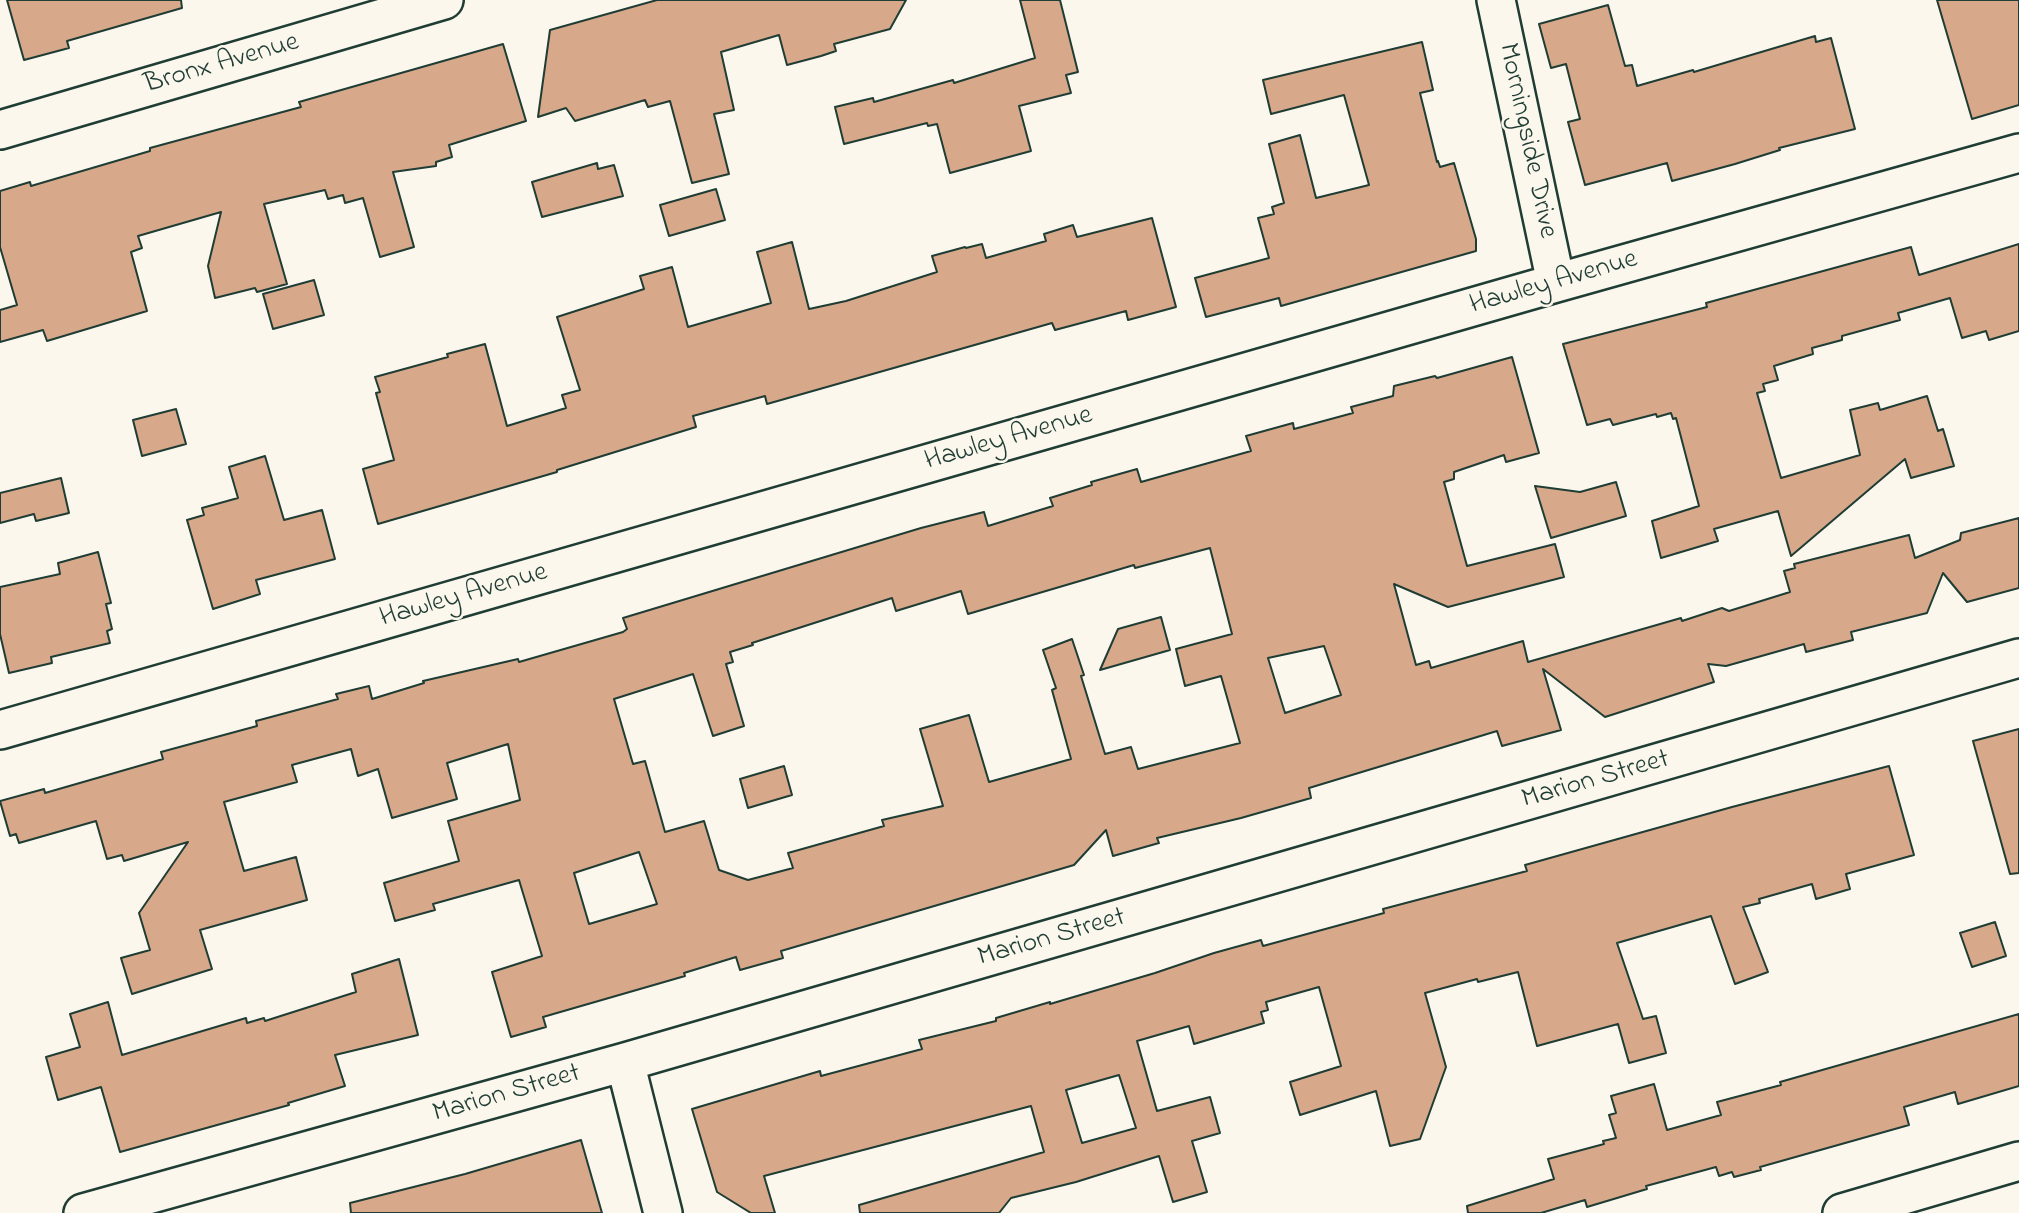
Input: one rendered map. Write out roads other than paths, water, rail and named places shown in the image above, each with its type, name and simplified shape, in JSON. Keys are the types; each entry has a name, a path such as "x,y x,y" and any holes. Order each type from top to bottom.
{"street":[{"name":"Bronx Avenue","path":"0,130 444,0"},
{"name":"Morningside Drive","path":"1496,0 1556,283"},
{"name":"Hawley Avenue","path":"0,730 1556,283 2019,153"},
{"name":"Marion Street","path":"83,1213 625,1062 2019,658"},
{"path":"625,1062 663,1213"},
{"path":"1842,1213 2019,1161"}]}
